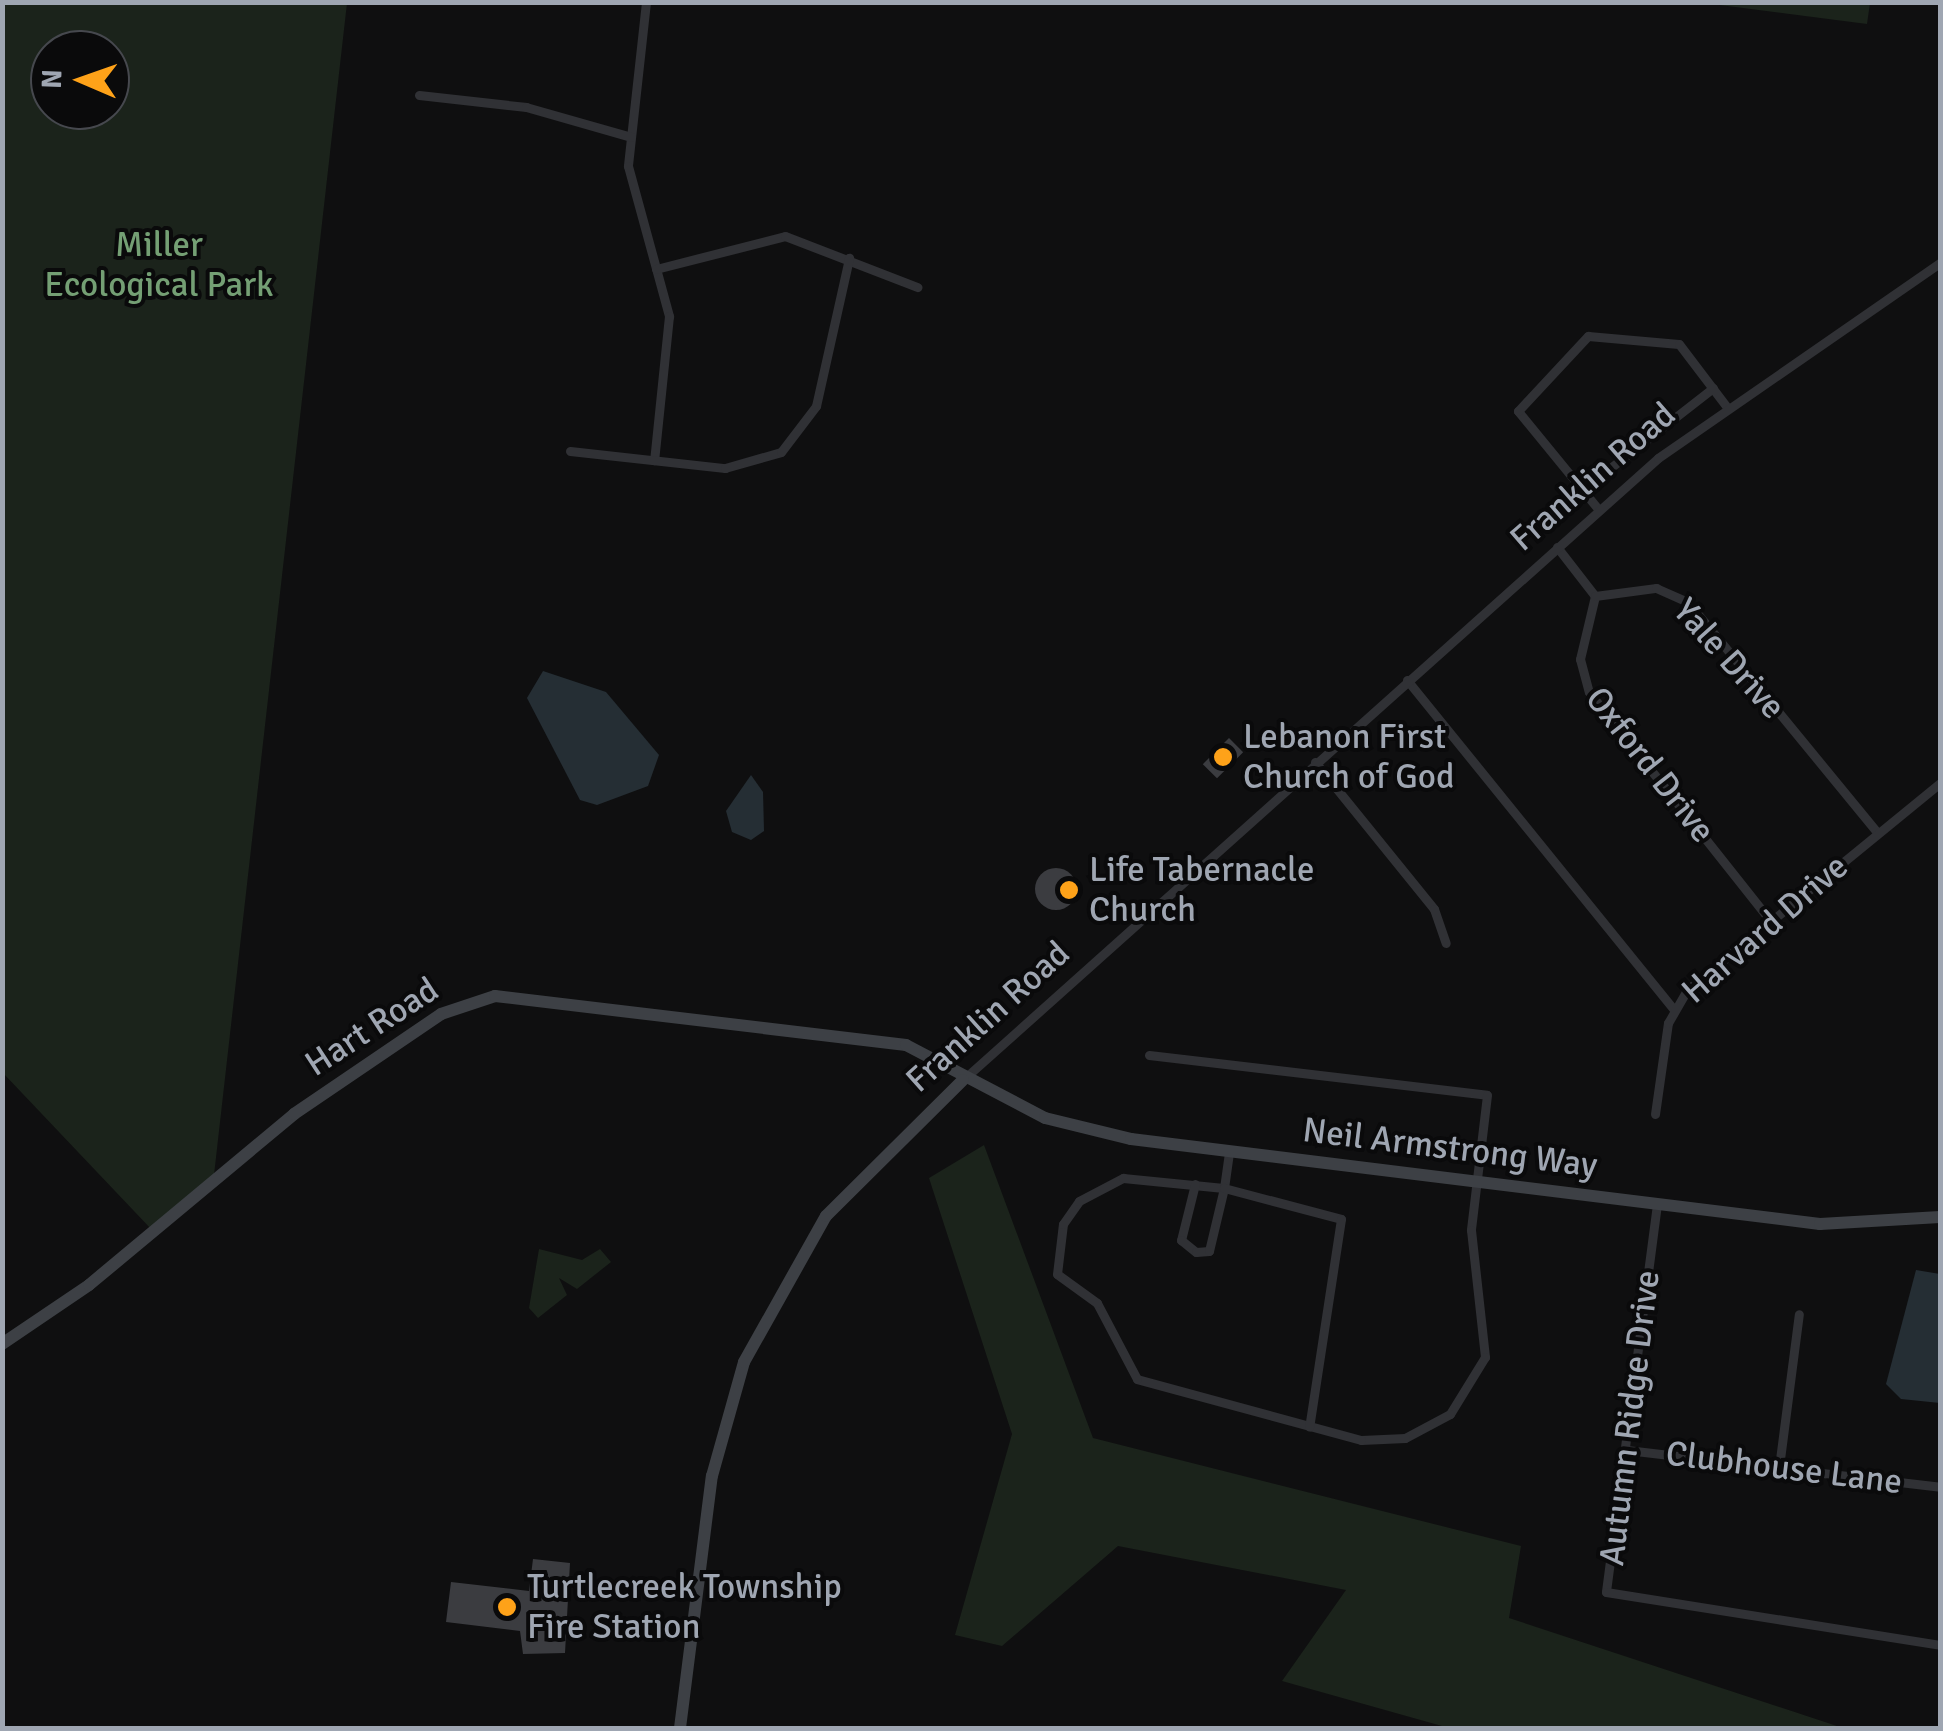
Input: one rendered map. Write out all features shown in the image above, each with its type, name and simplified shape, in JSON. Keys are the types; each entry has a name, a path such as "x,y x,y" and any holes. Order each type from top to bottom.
{"main road":[{"name":"Hart Road","path":"2,1344 89,1285 276,1128 474,1000 539,997 877,1039 920,1049 963,1080"},
{"name":"Neil Armstrong Way","path":"963,1080 1078,1129 1230,1151 1820,1224 1940,1218"},
{"name":"Franklin Road","path":"680,1728 712,1476 744,1362 826,1216 963,1080"}],"street":[{"path":"646,2 628,181 669,323 654,460"},
{"path":"419,95 526,107 630,137"},
{"path":"656,269 770,235 848,258 917,287"},
{"path":"570,451 740,468 798,438 816,406 848,258"},
{"name":"Franklin Road","path":"963,1080 1599,510 1726,406 1940,263"},
{"path":"1599,510 1518,411 1588,336 1679,344 1726,406"},
{"path":"1582,490 1713,388"},
{"path":"1557,546 1594,596"},
{"name":"Yale Drive","path":"1594,596 1656,588 1688,602 1878,834"},
{"name":"Oxford Drive","path":"1594,596 1582,680 1770,920"},
{"path":"1407,680 1674,1010"},
{"path":"1315,762 1434,909 1446,943"},
{"name":"Harvard Drive","path":"1655,1114 1674,1010 1770,920 1940,783"},
{"path":"1148,1054 1487,1096 1476,1182 1473,1264 1488,1316 1475,1384 1438,1424 1405,1438 1361,1440 1309,1427 1137,1379 1097,1303 1057,1274 1063,1224 1100,1184 1195,1184 1336,1214 1344,1226 1309,1427"},
{"path":"1195,1184 1181,1240 1196,1252 1209,1251 1230,1151"},
{"name":"Autumn Ridge Drive","path":"1657,1204 1606,1592 1940,1645"},
{"path":"1779,1468 1799,1314"},
{"name":"Clubhouse Lane","path":"1627,1450 1940,1487"}],"green space":[{"name":"Miller Ecological Park","path":"3,3 347,3 214,1175 152,1230 3,1073"},
{"path":"1704,3 1870,3 1867,24"},
{"path":"984,1145 1093,1438 1521,1546 1509,1618 1843,1728 1449,1728 1282,1681 1346,1590 1118,1546 1002,1646 955,1635 1012,1434 929,1178"},
{"path":"539,1249 582,1260 600,1249 611,1262 577,1289 559,1278 567,1295 538,1318 529,1308"}],"shaded area":[{"path":"543,671 606,692 659,755 648,786 597,805 580,800 527,698"},
{"path":"751,775 763,792 764,831 751,840 732,832 726,811"},
{"path":"1916,1270 1940,1274 1940,1403 1901,1399 1886,1384"}],"building":[{"name":"Lebanon First Church of God","path":"1229,738 1243,752 1217,778 1203,764"},
{"name":"Life Tabernacle Church","path":"1056,868 1071,874 1077,889 1071,904 1056,910 1041,904 1035,889 1041,874"},
{"name":"Turtlecreek Township Fire Station","path":"533,1559 570,1563 565,1653 523,1654 520,1631 446,1622 451,1582 529,1591"}],"place":[{"name":"Lebanon First Church of God","path":"1223,757"},
{"name":"Life Tabernacle Church","path":"1069,890"},
{"name":"Turtlecreek Township Fire Station","path":"507,1607"}]}
